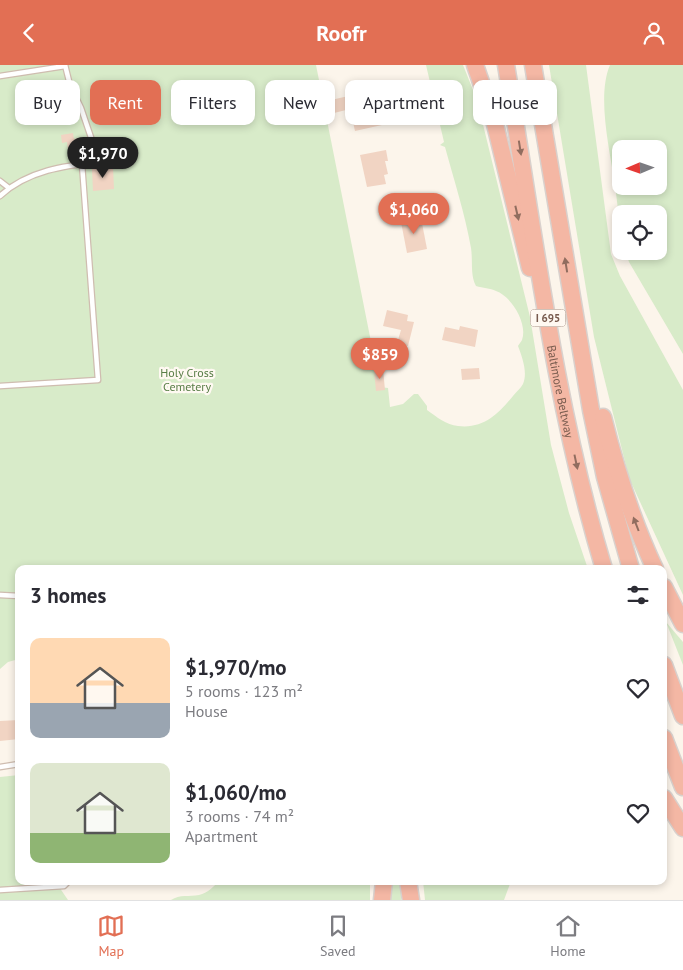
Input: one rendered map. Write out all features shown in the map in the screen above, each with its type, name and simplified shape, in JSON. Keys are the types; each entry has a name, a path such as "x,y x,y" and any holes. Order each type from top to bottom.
{"highway":[{"path":"475,65 494,120 561,391"},
{"name":"Baltimore Beltway","path":"506,65 561,391 581,485 603,565"},
{"name":"Baltimore Beltway","path":"533,65 591,410 605,477 630,565"},
{"path":"574,313 614,461 635,523 653,565"},
{"path":"667,593 683,624"},
{"path":"667,673 683,716"},
{"path":"667,746 683,787"},
{"path":"667,803 683,828"},
{"path":"382,900 384,885"},
{"path":"409,885 411,900"}],"lane":[{"path":"0,76 65,65 70,85 81,108 100,161"},
{"path":"0,196 9,188 38,173 111,160"},
{"path":"0,386 98,380 82,164"},
{"path":"0,181 9,188"},
{"path":"0,595 15,596"},
{"path":"0,767 15,765"},
{"path":"0,890 65,885"}],"green space":[{"name":"Holy Cross Cemetery","path":"0,65 316,65 319,80 265,80 265,125 328,125 380,387 388,388 390,407 403,404 414,394 418,394 427,406 427,410 438,418 454,425 467,426 483,423 496,414 522,385 525,375 518,346 522,340 523,326 517,311 502,294 491,289 476,286 474,282 471,248 463,210 445,147 440,145 444,142 440,125 463,125 463,80 430,80 426,65 463,65 473,90 473,125 483,125 530,317 551,445 569,513 587,565 15,565 15,660 8,662 0,669"},
{"path":"549,65 586,65 612,260 683,390 683,595 629,478 594,337 557,113 557,80 551,80"},
{"path":"610,65 683,65 683,354 628,260 667,260 667,205 617,205 616,195 668,195 668,140 612,140 612,168 605,121 604,91"},
{"path":"667,623 683,642 683,665 667,625"},
{"path":"15,775 15,885 58,885 68,900 0,900 0,777"},
{"path":"214,885 370,885 370,900 171,900 181,896 195,896"},
{"path":"391,885 401,885 401,900 389,900"},
{"path":"423,885 510,885 504,900 425,900"}],"building":[{"path":"345,97 345,110 335,113 335,99"},
{"path":"354,125 382,125 355,131"},
{"path":"73,133 74,139 78,138 80,146 68,149 67,142 62,143 61,135"},
{"path":"386,150 388,161 385,161 388,174 384,175 386,184 367,187 360,155"},
{"path":"113,167 114,189 93,191 92,169"},
{"path":"421,218 427,249 407,253 401,222"},
{"path":"387,310 408,315 407,321 414,322 408,346 397,343 401,330 383,326"},
{"path":"460,326 478,330 475,347 442,340 445,327 459,330"},
{"path":"479,368 480,379 462,380 461,369"},
{"path":"383,369 385,390 376,391 374,370"},
{"path":"15,720 15,739 0,741 0,721"}]}
